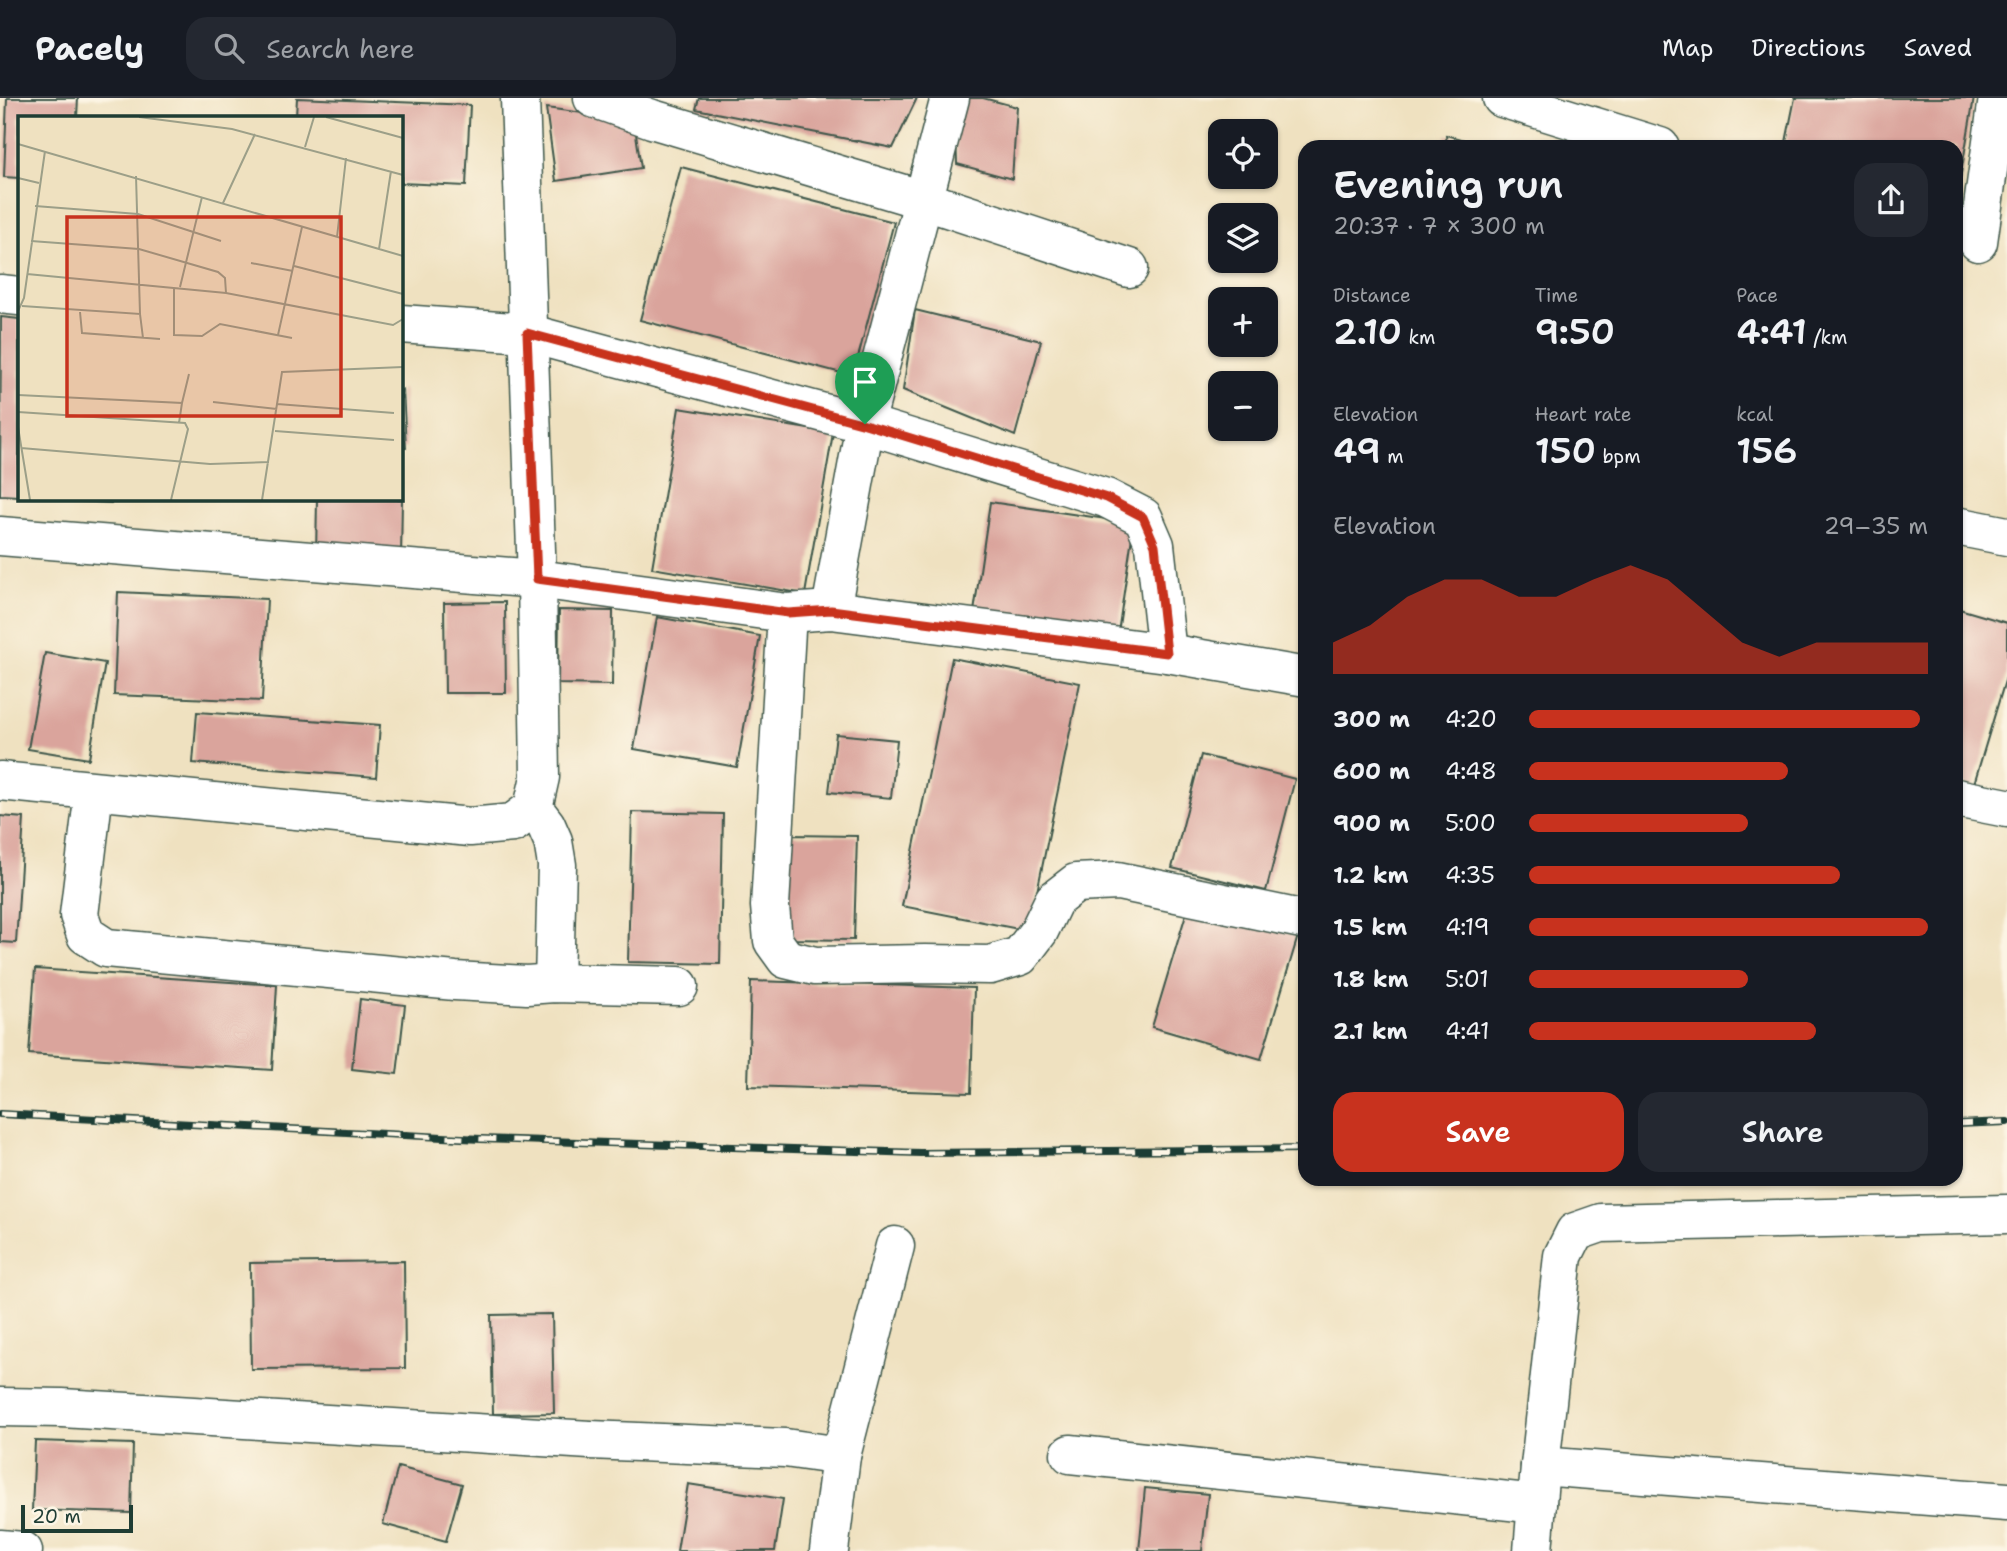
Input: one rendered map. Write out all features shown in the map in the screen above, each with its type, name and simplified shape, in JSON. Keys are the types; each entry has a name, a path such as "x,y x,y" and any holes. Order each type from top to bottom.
{"street":[{"path":"0,781 470,827 513,823 533,808 540,777 537,579 520,98"},
{"path":"593,98 652,119 923,200 1129,268"},
{"path":"831,610 865,424 950,98"},
{"path":"1502,98 1637,140"},
{"path":"1980,242 1998,98"},
{"path":"0,294 18,296"},
{"path":"402,324 527,333 865,424 1107,498 1143,517 1155,545 1167,653"},
{"path":"1963,527 2007,536"},
{"path":"0,536 537,579 788,613 831,610 1167,653 1298,676"},
{"path":"788,613 770,906 773,941 786,960 815,966 990,965 1020,956 1039,931 1054,900 1076,883 1118,881 1298,918"},
{"path":"94,791 79,915 86,935 106,948 455,981 527,985 554,983 679,986"},
{"path":"1963,799 2007,808"},
{"path":"533,808 546,825 553,842 557,865 554,983"},
{"path":"1533,1551 1563,1256 1576,1231 1601,1223 2007,1214"},
{"path":"830,1551 841,1456 895,1246"},
{"path":"0,1407 76,1409 590,1440 785,1448 841,1456"},
{"path":"1070,1454 1537,1504"},
{"path":"1540,1466 2007,1502"},
{"path":"0,1549 23,1551"}],"building":[{"path":"7,98 78,98 77,116 18,116 18,178 4,177"},
{"path":"297,98 470,105 466,186 402,183 402,116 296,116"},
{"path":"699,98 917,98 893,148 696,109"},
{"path":"955,98 983,98 1017,107 1012,179 957,164"},
{"path":"1795,98 1974,98 1963,162 1963,140 1786,140"},
{"path":"546,108 634,120 641,168 556,181"},
{"path":"1446,135 1464,140 1446,140"},
{"path":"681,167 894,222 853,376 640,320"},
{"path":"915,310 1041,341 1015,436 903,390"},
{"path":"1,317 18,319 18,496 0,495"},
{"path":"403,389 406,448 402,448"},
{"path":"679,408 833,433 805,594 652,568"},
{"path":"111,500 111,503 78,501"},
{"path":"317,500 402,500 401,558 316,557"},
{"path":"990,502 1134,523 1118,633 974,612"},
{"path":"118,592 267,599 262,701 114,695"},
{"path":"505,602 506,693 445,693 444,603"},
{"path":"559,610 613,611 612,685 558,684"},
{"path":"1963,610 2007,623 2007,674 1973,787 1963,784"},
{"path":"657,617 760,636 737,767 634,749"},
{"path":"45,653 105,663 89,759 28,749"},
{"path":"952,658 1080,683 1029,931 902,906"},
{"path":"197,712 380,725 376,777 193,763"},
{"path":"836,734 897,740 891,798 829,792"},
{"path":"1201,755 1295,779 1266,891 1172,868"},
{"path":"632,812 723,814 720,964 628,962"},
{"path":"0,816 24,818 16,943 0,942"},
{"path":"791,835 857,836 854,940 788,939"},
{"path":"1189,904 1298,936 1261,1059 1152,1027"},
{"path":"35,969 277,985 272,1070 29,1054"},
{"path":"751,981 974,988 971,1093 748,1086"},
{"path":"360,999 405,1005 397,1074 352,1069"},
{"path":"404,1261 405,1368 251,1369 250,1263"},
{"path":"552,1314 554,1413 493,1414 491,1315"},
{"path":"35,1441 133,1444 131,1513 32,1510"},
{"path":"398,1467 462,1484 446,1541 383,1524"},
{"path":"688,1484 783,1499 775,1551 677,1551"},
{"path":"1145,1488 1208,1494 1202,1551 1139,1551"}],"railway":[{"path":"0,1114 481,1139 920,1153 1298,1149"},
{"path":"1963,1124 2007,1122"}],"route":[{"path":"527,333 865,424 1107,498 1143,517 1155,545 1167,653 831,610 788,613 537,579 527,333"}]}
